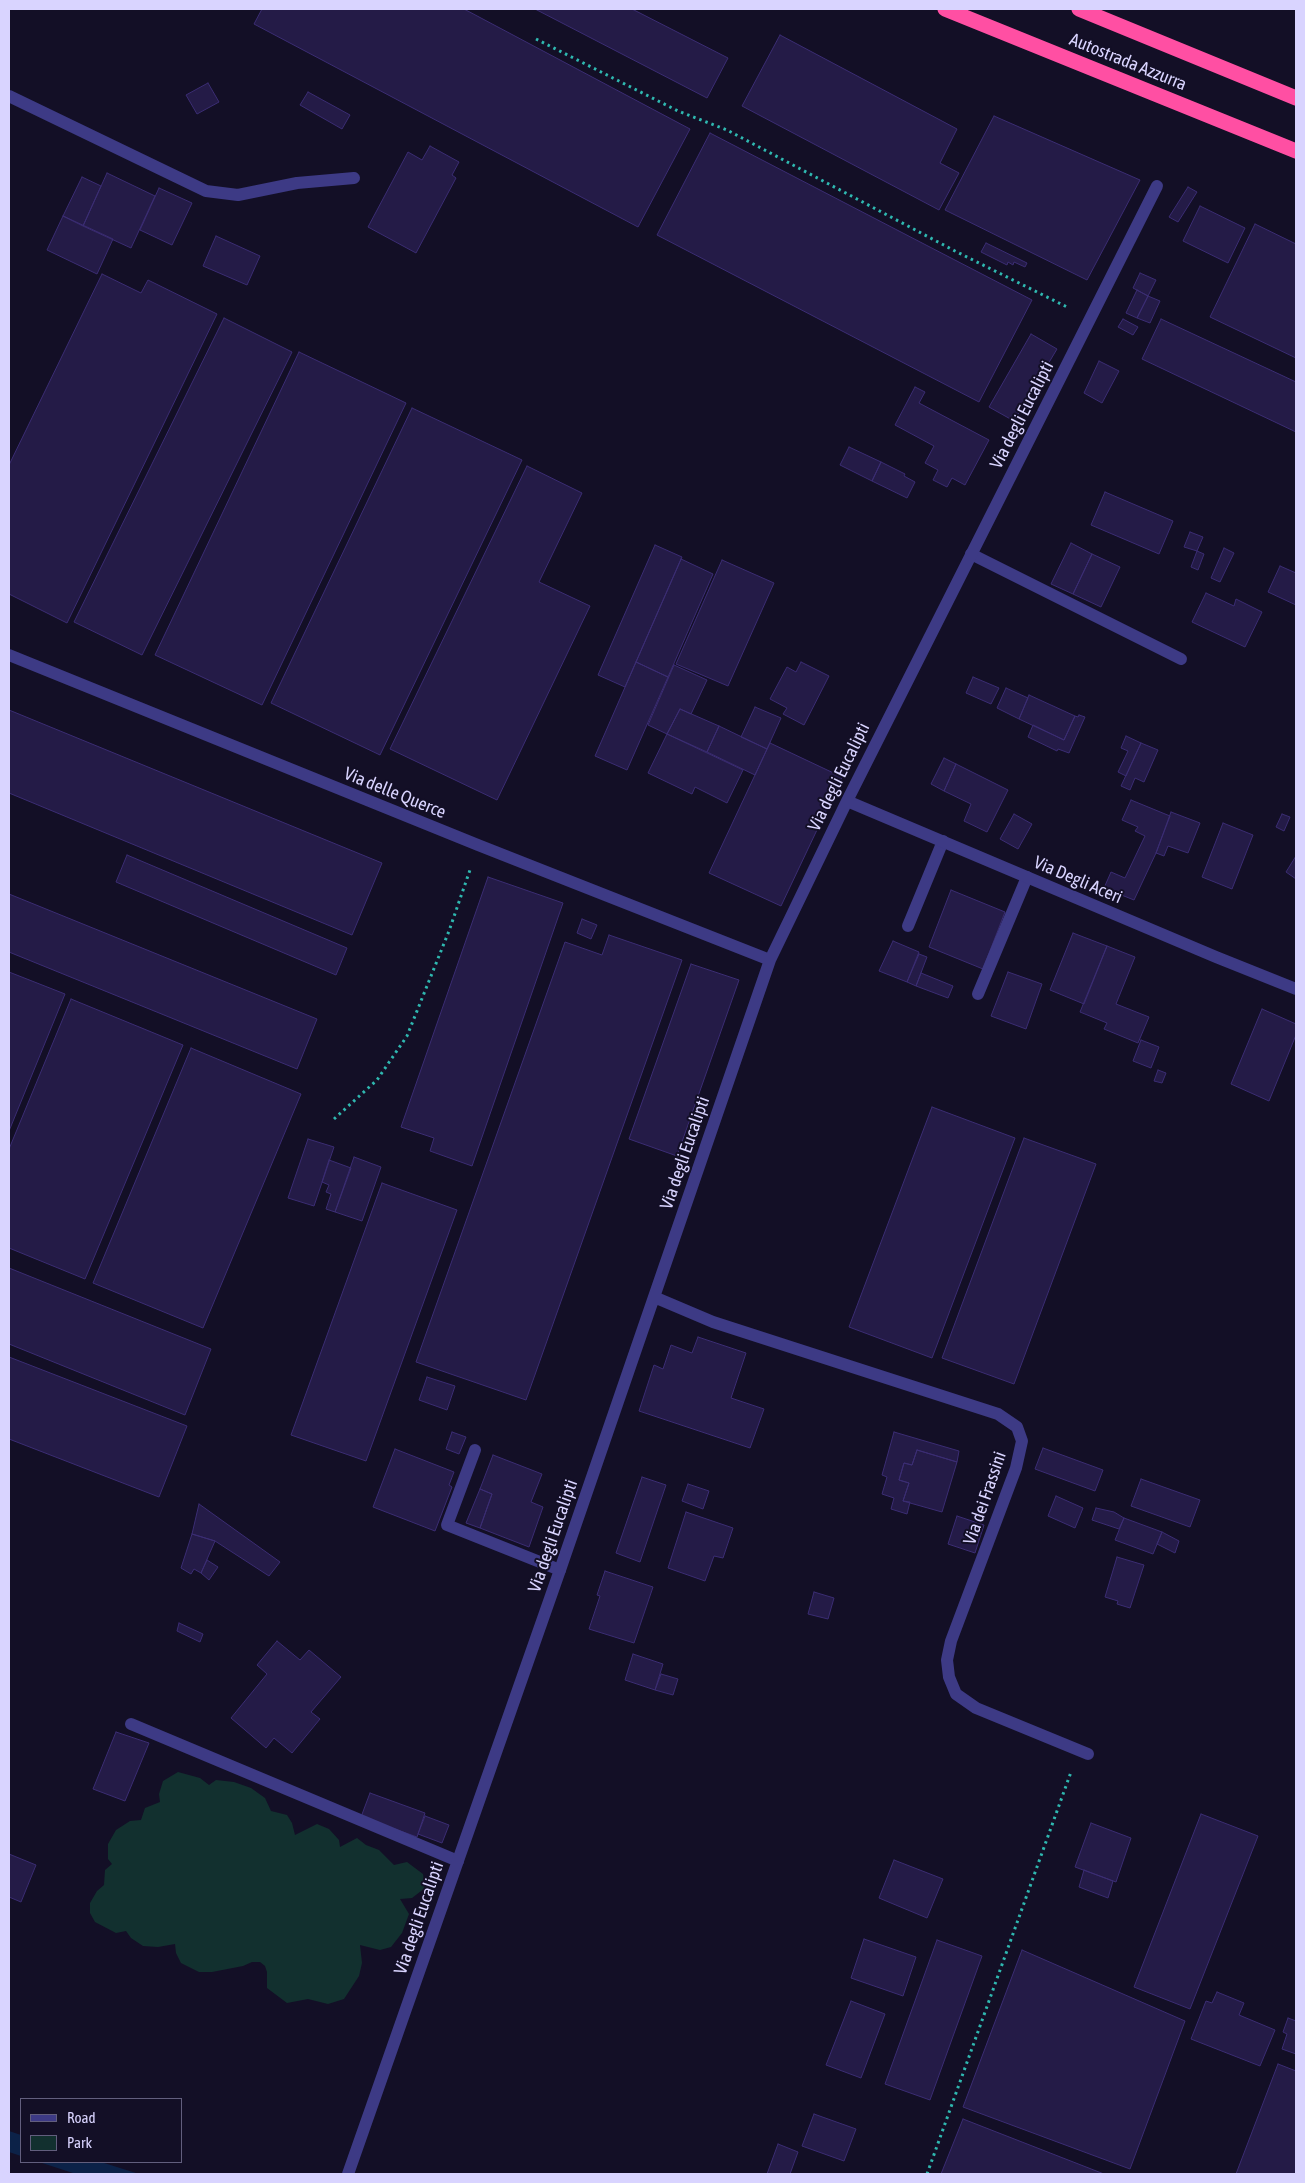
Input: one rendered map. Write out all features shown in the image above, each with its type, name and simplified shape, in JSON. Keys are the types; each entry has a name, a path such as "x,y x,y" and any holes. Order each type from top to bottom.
{"highway":[{"name":"Autostrada Azzurra","path":"945,9 1296,151"},
{"name":"Autostrada Azzurra","path":"1079,9 1296,98"}],"street":[{"path":"9,96 206,191 238,195 297,183 354,178"},
{"name":"Via degli Eucalipti","path":"348,2174 560,1570 770,960 846,801 1157,186"},
{"path":"971,554 1181,659"},
{"name":"Via delle Querce","path":"9,654 478,845 770,960"},
{"name":"Via Degli Aceri","path":"846,801 1296,989"},
{"path":"908,926 943,841"},
{"path":"978,994 1026,877"},
{"name":"Via dei Frassini","path":"654,1297 713,1322 998,1414 1017,1427 1022,1441 1016,1468 952,1641 947,1660 949,1677 956,1694 976,1708 1084,1752"},
{"path":"475,1450 447,1525 560,1570"},
{"path":"131,1724 458,1861"}],"path":[{"path":"536,40 678,112 727,130 955,251 1090,319"},
{"path":"334,1118 377,1080 407,1036 449,931 478,845"},
{"path":"927,2174 1084,1752"}],"green space":[{"path":"178,1772 200,1778 209,1785 216,1780 234,1782 251,1788 265,1798 271,1811 287,1815 292,1823 295,1835 317,1824 329,1829 339,1840 340,1847 357,1838 366,1845 379,1850 394,1865 407,1862 423,1874 425,1888 412,1898 400,1899 409,1914 402,1933 391,1947 380,1950 360,1945 362,1963 359,1976 344,1999 328,2004 308,1999 287,2003 267,1988 267,1972 265,1966 260,1962 252,1962 243,1966 212,1972 199,1972 181,1963 176,1953 175,1944 158,1947 143,1946 131,1938 126,1931 116,1933 95,1922 90,1913 90,1903 97,1891 104,1885 105,1870 112,1864 108,1859 108,1844 116,1830 130,1821 141,1820 145,1808 160,1802 159,1794 163,1781"}],"water":[{"path":"9,2131 20,2135 20,2156 9,2152"},
{"path":"42,2163 104,2163 139,2174 76,2174"}],"building":[{"path":"262,9 464,9 690,129 638,227 254,24"},
{"path":"535,9 632,9 728,58 707,98"},
{"path":"780,35 957,129 940,163 959,173 939,210 742,106"},
{"path":"208,83 219,102 197,114 186,95"},
{"path":"308,92 350,115 342,129 300,105"},
{"path":"994,116 1140,180 1087,280 945,210"},
{"path":"710,133 1032,300 979,402 657,235"},
{"path":"430,146 459,162 452,175 456,178 416,253 368,227 408,152 422,160"},
{"path":"107,173 155,196 131,248 83,226"},
{"path":"82,177 101,186 83,226 63,216"},
{"path":"1188,187 1197,192 1178,222 1169,217"},
{"path":"159,188 192,203 172,245 140,230"},
{"path":"1200,206 1245,228 1228,263 1183,241"},
{"path":"63,216 113,239 97,274 47,250"},
{"path":"1255,224 1296,244 1296,358 1210,317"},
{"path":"216,236 260,256 247,285 203,266"},
{"path":"986,243 1027,263 1025,267 1014,262 1013,265 1008,262 1007,265 981,252"},
{"path":"1140,273 1156,280 1148,296 1133,288"},
{"path":"102,274 141,293 148,280 217,314 67,623 9,594 9,465"},
{"path":"1137,290 1148,296 1137,318 1126,313"},
{"path":"1148,296 1160,301 1150,323 1137,318"},
{"path":"224,318 292,352 142,655 74,622"},
{"path":"1123,319 1138,327 1133,335 1118,327"},
{"path":"1161,319 1296,382 1296,432 1142,359"},
{"path":"1031,334 1057,349 1014,421 989,407"},
{"path":"299,352 406,403 262,705 155,655"},
{"path":"1099,361 1119,371 1102,403 1084,393"},
{"path":"915,387 925,392 919,403 989,440 965,485 952,478 947,487 933,480 938,470 925,463 934,446 895,425"},
{"path":"412,408 522,460 380,755 271,703"},
{"path":"849,447 881,462 872,481 840,465"},
{"path":"881,462 905,474 904,476 915,482 907,498 872,481"},
{"path":"527,466 582,493 539,582 590,606 497,800 390,749"},
{"path":"1105,492 1173,521 1159,554 1091,525"},
{"path":"1190,532 1203,537 1197,551 1184,547"},
{"path":"1071,543 1092,554 1073,594 1051,584"},
{"path":"655,545 682,557 625,687 598,675"},
{"path":"1224,548 1234,553 1220,582 1211,578"},
{"path":"1197,551 1204,554 1198,570 1191,567"},
{"path":"1092,554 1120,567 1101,607 1073,594"},
{"path":"681,559 713,574 668,677 636,662"},
{"path":"722,560 774,583 728,686 676,664"},
{"path":"1280,566 1296,573 1296,605 1268,592"},
{"path":"1206,593 1234,606 1236,599 1262,612 1245,647 1192,622"},
{"path":"636,662 668,677 627,770 595,756"},
{"path":"801,662 829,676 804,725 783,714 787,708 770,699 787,667 796,672"},
{"path":"674,665 707,680 691,714 680,709 667,734 648,725"},
{"path":"973,677 999,688 991,704 966,693"},
{"path":"1006,688 1028,698 1019,719 997,708"},
{"path":"1029,695 1075,716 1064,740 1019,719"},
{"path":"755,707 781,718 767,749 741,737"},
{"path":"680,709 719,726 707,752 667,734"},
{"path":"9,710 382,863 352,935 9,793"},
{"path":"1079,715 1085,717 1069,753 1058,749 1057,751 1028,737 1033,725 1064,740 1075,716 1078,717"},
{"path":"719,726 767,749 755,775 707,752"},
{"path":"667,734 743,770 727,803 695,787 692,794 648,773"},
{"path":"1126,736 1141,743 1126,776 1118,772 1128,751 1121,748"},
{"path":"770,743 842,777 781,906 709,873"},
{"path":"1141,743 1158,750 1144,782 1135,778 1130,790 1121,786"},
{"path":"944,758 956,764 944,791 931,784"},
{"path":"956,764 1008,790 987,832 964,821 971,804 944,791"},
{"path":"1131,800 1170,816 1156,853 1134,900 1104,888 1111,872 1125,878 1145,836 1135,831 1138,827 1122,820"},
{"path":"1171,812 1200,823 1188,853 1168,846 1164,856 1156,853"},
{"path":"1014,814 1032,824 1018,849 1000,839"},
{"path":"1282,814 1290,817 1284,831 1276,827"},
{"path":"1223,823 1253,835 1232,889 1202,877"},
{"path":"127,855 347,948 336,975 116,882"},
{"path":"1296,856 1296,879 1286,872"},
{"path":"488,877 563,903 472,1166 430,1151 434,1138 401,1127"},
{"path":"951,890 1005,912 983,969 929,947"},
{"path":"9,894 317,1019 297,1069 9,952"},
{"path":"582,919 597,925 591,939 577,933"},
{"path":"1073,933 1107,946 1084,1004 1050,990"},
{"path":"609,935 682,960 526,1400 416,1362 565,942 602,955"},
{"path":"893,941 919,952 907,982 879,971"},
{"path":"1107,946 1135,957 1116,1004 1149,1017 1138,1043 1104,1029 1107,1023 1080,1012"},
{"path":"919,954 927,957 916,986 907,982"},
{"path":"691,964 739,980 677,1156 629,1139"},
{"path":"9,972 65,994 9,1131"},
{"path":"1008,972 1042,984 1026,1029 991,1016"},
{"path":"921,973 953,986 948,998 916,986"},
{"path":"71,999 183,1045 85,1279 9,1248 9,1149"},
{"path":"1262,1009 1296,1024 1296,1035 1269,1101 1231,1084"},
{"path":"1141,1040 1159,1047 1151,1068 1133,1061"},
{"path":"191,1048 301,1094 203,1328 93,1283"},
{"path":"1158,1070 1166,1073 1162,1083 1154,1081"},
{"path":"932,1107 1015,1138 932,1358 849,1327"},
{"path":"1024,1138 1096,1164 1014,1384 942,1358"},
{"path":"308,1139 334,1147 314,1206 288,1198"},
{"path":"354,1157 381,1167 362,1221 335,1212"},
{"path":"329,1160 351,1168 335,1212 326,1209 331,1194 326,1192 329,1185 322,1182"},
{"path":"382,1183 457,1210 366,1461 291,1435"},
{"path":"9,1268 211,1349 185,1415 9,1344"},
{"path":"698,1337 746,1353 731,1398 764,1409 750,1448 639,1411 654,1365 663,1369 671,1345 692,1353"},
{"path":"9,1357 187,1426 159,1497 9,1439"},
{"path":"427,1377 455,1386 447,1410 419,1400"},
{"path":"452,1432 466,1437 459,1454 446,1449"},
{"path":"894,1432 959,1451 957,1462 917,1450 912,1465 904,1463 899,1480 909,1483 903,1501 910,1502 907,1514 891,1509 894,1498 882,1494 887,1477 882,1475"},
{"path":"1043,1448 1103,1470 1095,1491 1035,1469"},
{"path":"395,1449 454,1472 449,1485 452,1487 435,1531 373,1507"},
{"path":"917,1450 957,1462 942,1512 903,1501 909,1483 899,1480 904,1463 912,1465"},
{"path":"493,1455 542,1474 531,1502 543,1507 529,1547 480,1528 492,1494 480,1489"},
{"path":"642,1477 666,1485 640,1562 616,1553"},
{"path":"1141,1479 1200,1500 1190,1527 1131,1506"},
{"path":"688,1484 709,1491 703,1509 682,1501"},
{"path":"480,1489 492,1494 480,1528 466,1523"},
{"path":"1056,1496 1083,1508 1075,1528 1048,1516"},
{"path":"199,1504 280,1562 269,1576 215,1541 192,1534"},
{"path":"1096,1508 1114,1512 1124,1518 1119,1529 1092,1520"},
{"path":"686,1512 733,1528 723,1558 714,1556 705,1581 668,1568"},
{"path":"957,1516 984,1525 975,1553 948,1544"},
{"path":"1124,1518 1162,1532 1153,1554 1115,1540"},
{"path":"1162,1532 1179,1541 1175,1553 1157,1544"},
{"path":"192,1534 215,1541 201,1573 194,1569 191,1574 181,1568"},
{"path":"1117,1557 1144,1565 1130,1608 1117,1604 1118,1601 1105,1597"},
{"path":"207,1560 218,1567 209,1580 201,1573"},
{"path":"605,1571 653,1587 634,1643 589,1629 600,1596 597,1595"},
{"path":"814,1592 834,1598 828,1619 808,1614"},
{"path":"179,1623 203,1634 200,1642 177,1631"},
{"path":"277,1641 300,1660 309,1650 341,1677 311,1712 320,1719 292,1753 274,1738 266,1748 231,1718 267,1674 257,1665"},
{"path":"633,1654 663,1664 655,1690 625,1680"},
{"path":"661,1674 678,1679 673,1695 655,1690"},
{"path":"116,1732 149,1743 125,1801 93,1789"},
{"path":"370,1793 425,1813 417,1837 361,1817"},
{"path":"1201,1814 1258,1836 1190,2009 1134,1987"},
{"path":"425,1816 449,1825 442,1843 418,1834"},
{"path":"1091,1823 1131,1838 1116,1882 1075,1867"},
{"path":"9,1854 36,1865 21,1902 9,1897"},
{"path":"894,1860 943,1879 927,1918 879,1898"},
{"path":"1084,1870 1113,1881 1108,1898 1079,1887"},
{"path":"864,1939 916,1957 903,1996 851,1978"},
{"path":"937,1940 982,1956 930,2100 885,2084"},
{"path":"1022,1950 1185,2021 1130,2169 963,2107"},
{"path":"1217,1992 1244,2003 1239,2015 1275,2030 1260,2066 1191,2039 1206,2001 1212,2003"},
{"path":"851,2001 885,2014 861,2078 826,2065"},
{"path":"1288,2018 1296,2021 1296,2054 1282,2049 1287,2034 1283,2032"},
{"path":"1278,2064 1296,2071 1296,2174 1236,2174"},
{"path":"814,2114 856,2129 844,2161 802,2146"},
{"path":"963,2119 1104,2174 941,2174"},
{"path":"778,2144 798,2152 790,2174 767,2174"}]}
